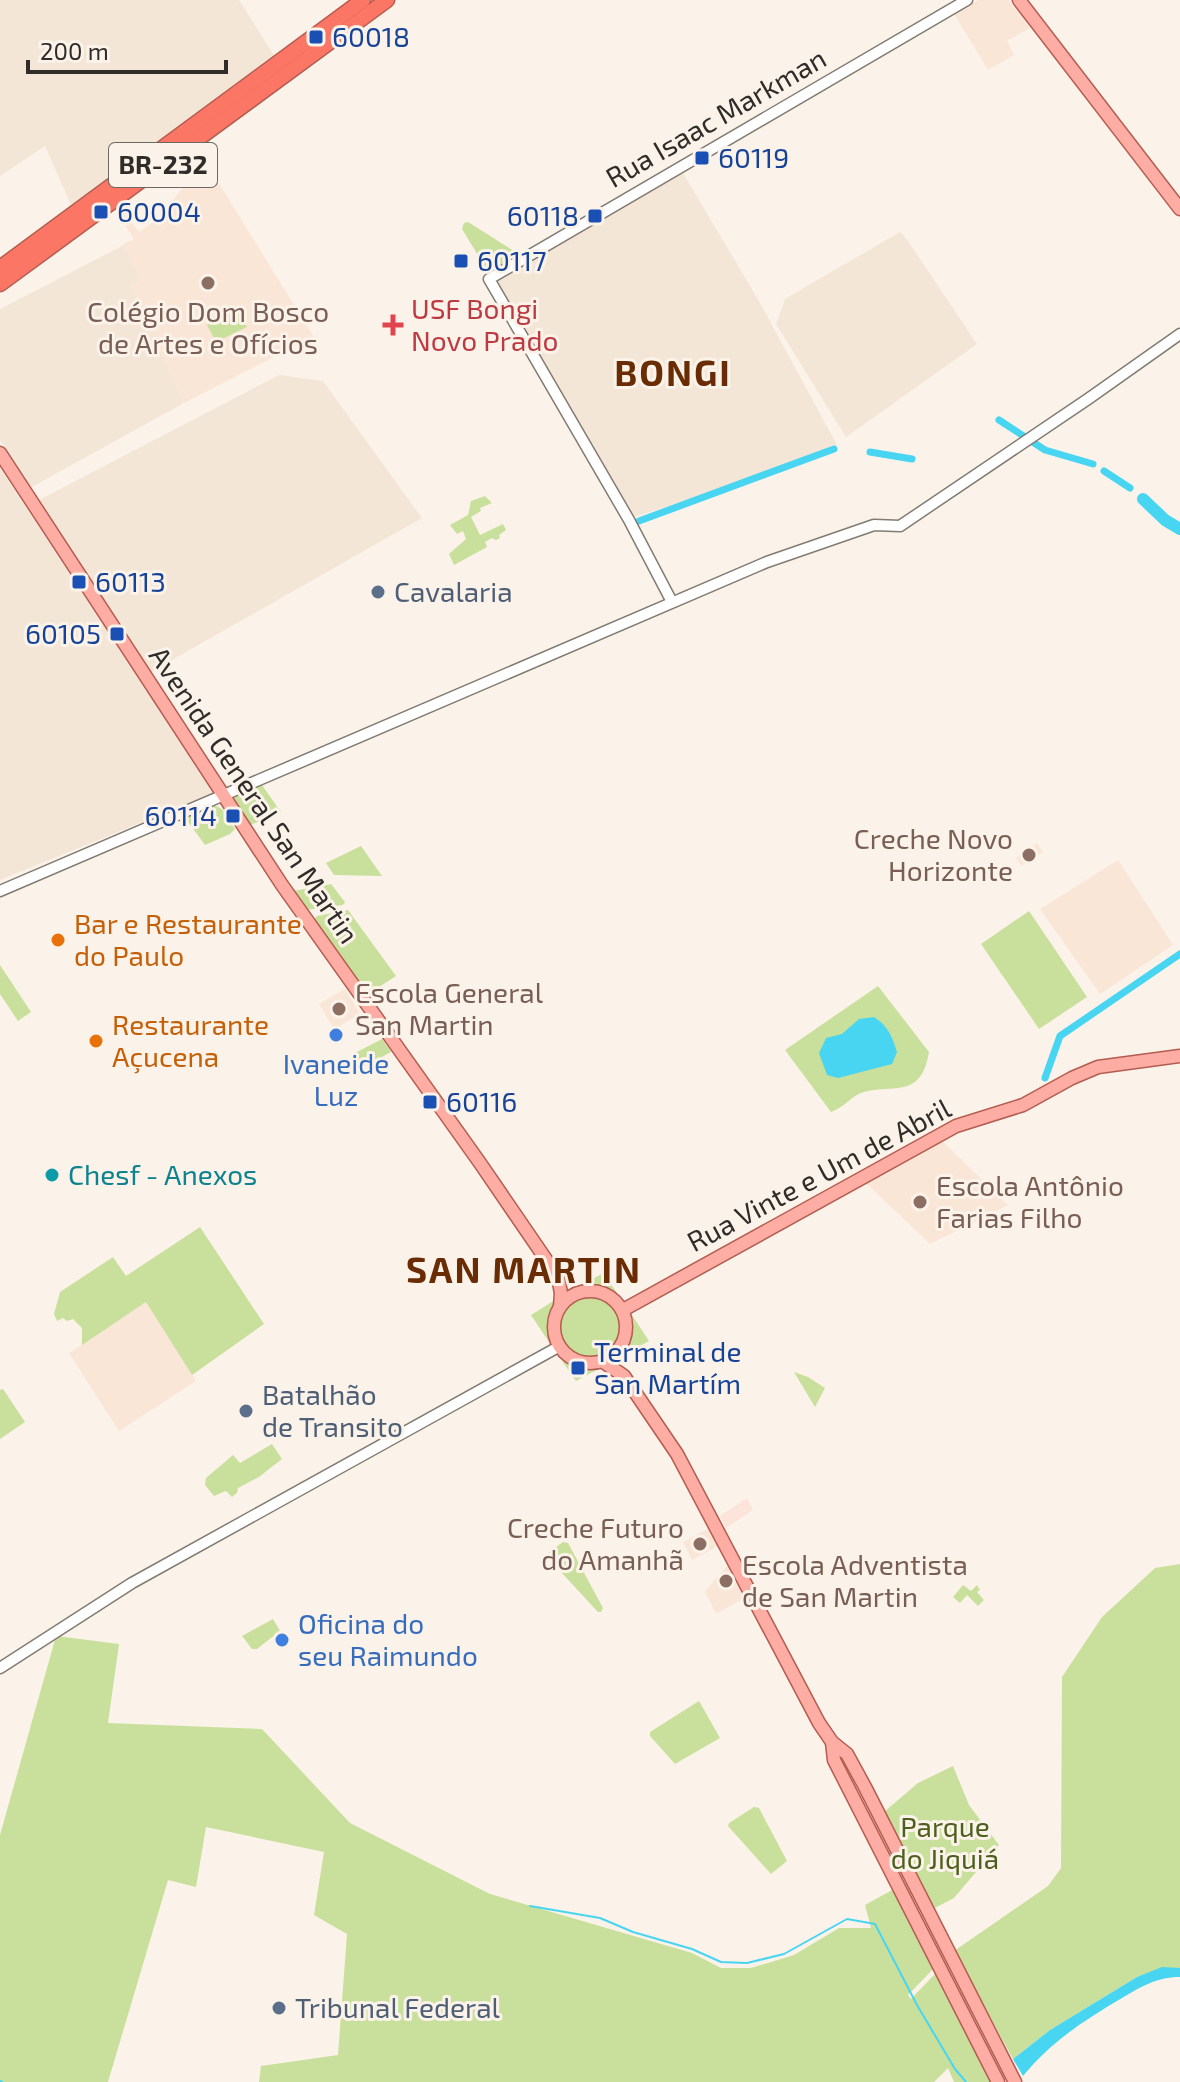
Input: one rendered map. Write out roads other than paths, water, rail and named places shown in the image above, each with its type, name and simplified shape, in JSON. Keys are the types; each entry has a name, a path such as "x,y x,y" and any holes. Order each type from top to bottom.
{"highway":[{"name":"BR-232","path":"0,268 363,0"},
{"name":"BR-232","path":"0,284 387,0"},
{"path":"0,294 19,270 28,246"}],"main road":[{"path":"1019,0 1180,209"},
{"name":"Avenida General San Martin","path":"0,453 282,885 558,1277 580,1292"},
{"name":"Rua Vinte e Um de Abril","path":"623,1310 956,1126 1023,1105 1098,1067 1180,1056"},
{"path":"558,1277 560,1307 554,1331 560,1346 578,1361 602,1361 624,1376"},
{"path":"560,1307 580,1292 597,1291 605,1293 623,1310 627,1326 619,1358 624,1376 677,1454 742,1573 779,1651 832,1742 847,1754 1015,2082"},
{"path":"602,1361 621,1347"},
{"path":"832,1742 834,1760 998,2082"}],"street":[{"name":"Rua Isaac Markman","path":"672,602 629,520 489,279 967,0"},
{"path":"0,891 767,562 874,525 900,526 1180,334"},
{"path":"0,1668 185,1553 560,1346"}],"water":[{"path":"874,1017 886,1028 893,1041 897,1052 892,1064 838,1078 827,1075 819,1053 826,1038 842,1034 859,1019"},
{"path":"1162,1967 1180,1968 1180,1977 1149,1983 1094,2015 1056,2042 1023,2076 1013,2059 1050,2030 1137,1977"}],"waterway":[{"path":"999,420 1045,450 1093,464"},
{"path":"639,521 834,449"},
{"path":"870,452 912,459"},
{"path":"1104,471 1130,488"},
{"path":"1143,499 1165,520 1180,529"},
{"path":"1045,1078 1060,1036 1180,954"},
{"path":"530,1906 600,1918 721,1962 747,1963 784,1954 847,1919 875,1924 917,2005 966,2082"}],"place":[{"name":"60018","path":"316,37"},
{"name":"60119","path":"702,158"},
{"name":"60004","path":"101,212"},
{"name":"60118","path":"595,216"},
{"name":"60117","path":"461,261"},
{"name":"Colégio Dom Bosco de Artes e Ofícios","path":"208,283"},
{"name":"USF Bongi Novo Prado","path":"393,325"},
{"name":"60113","path":"79,582"},
{"name":"Cavalaria","path":"378,592"},
{"name":"60105","path":"117,634"},
{"name":"60114","path":"233,816"},
{"name":"Creche Novo Horizonte","path":"1029,855"},
{"name":"Bar e Restaurante do Paulo","path":"58,940"},
{"name":"Escola General San Martin","path":"339,1009"},
{"name":"Ivaneide Luz","path":"336,1035"},
{"name":"Restaurante Açucena","path":"96,1041"},
{"name":"60116","path":"430,1102"},
{"name":"Chesf - Anexos","path":"52,1175"},
{"name":"Escola Antônio Farias Filho","path":"920,1202"},
{"name":"Terminal de San Martím","path":"578,1368"},
{"name":"Batalhão de Transito","path":"246,1411"},
{"name":"Creche Futuro do Amanhã","path":"700,1544"},
{"name":"Escola Adventista de San Martin","path":"726,1581"},
{"name":"Oficina do seu Raimundo","path":"282,1640"},
{"name":"Tribunal Federal","path":"279,2008"}],"district":[{"name":"BONGI","path":"673,373"},
{"name":"SAN MARTIN","path":"524,1270"}],"park label":[{"name":"Parque do Jiquiá","path":"945,1843"}]}
